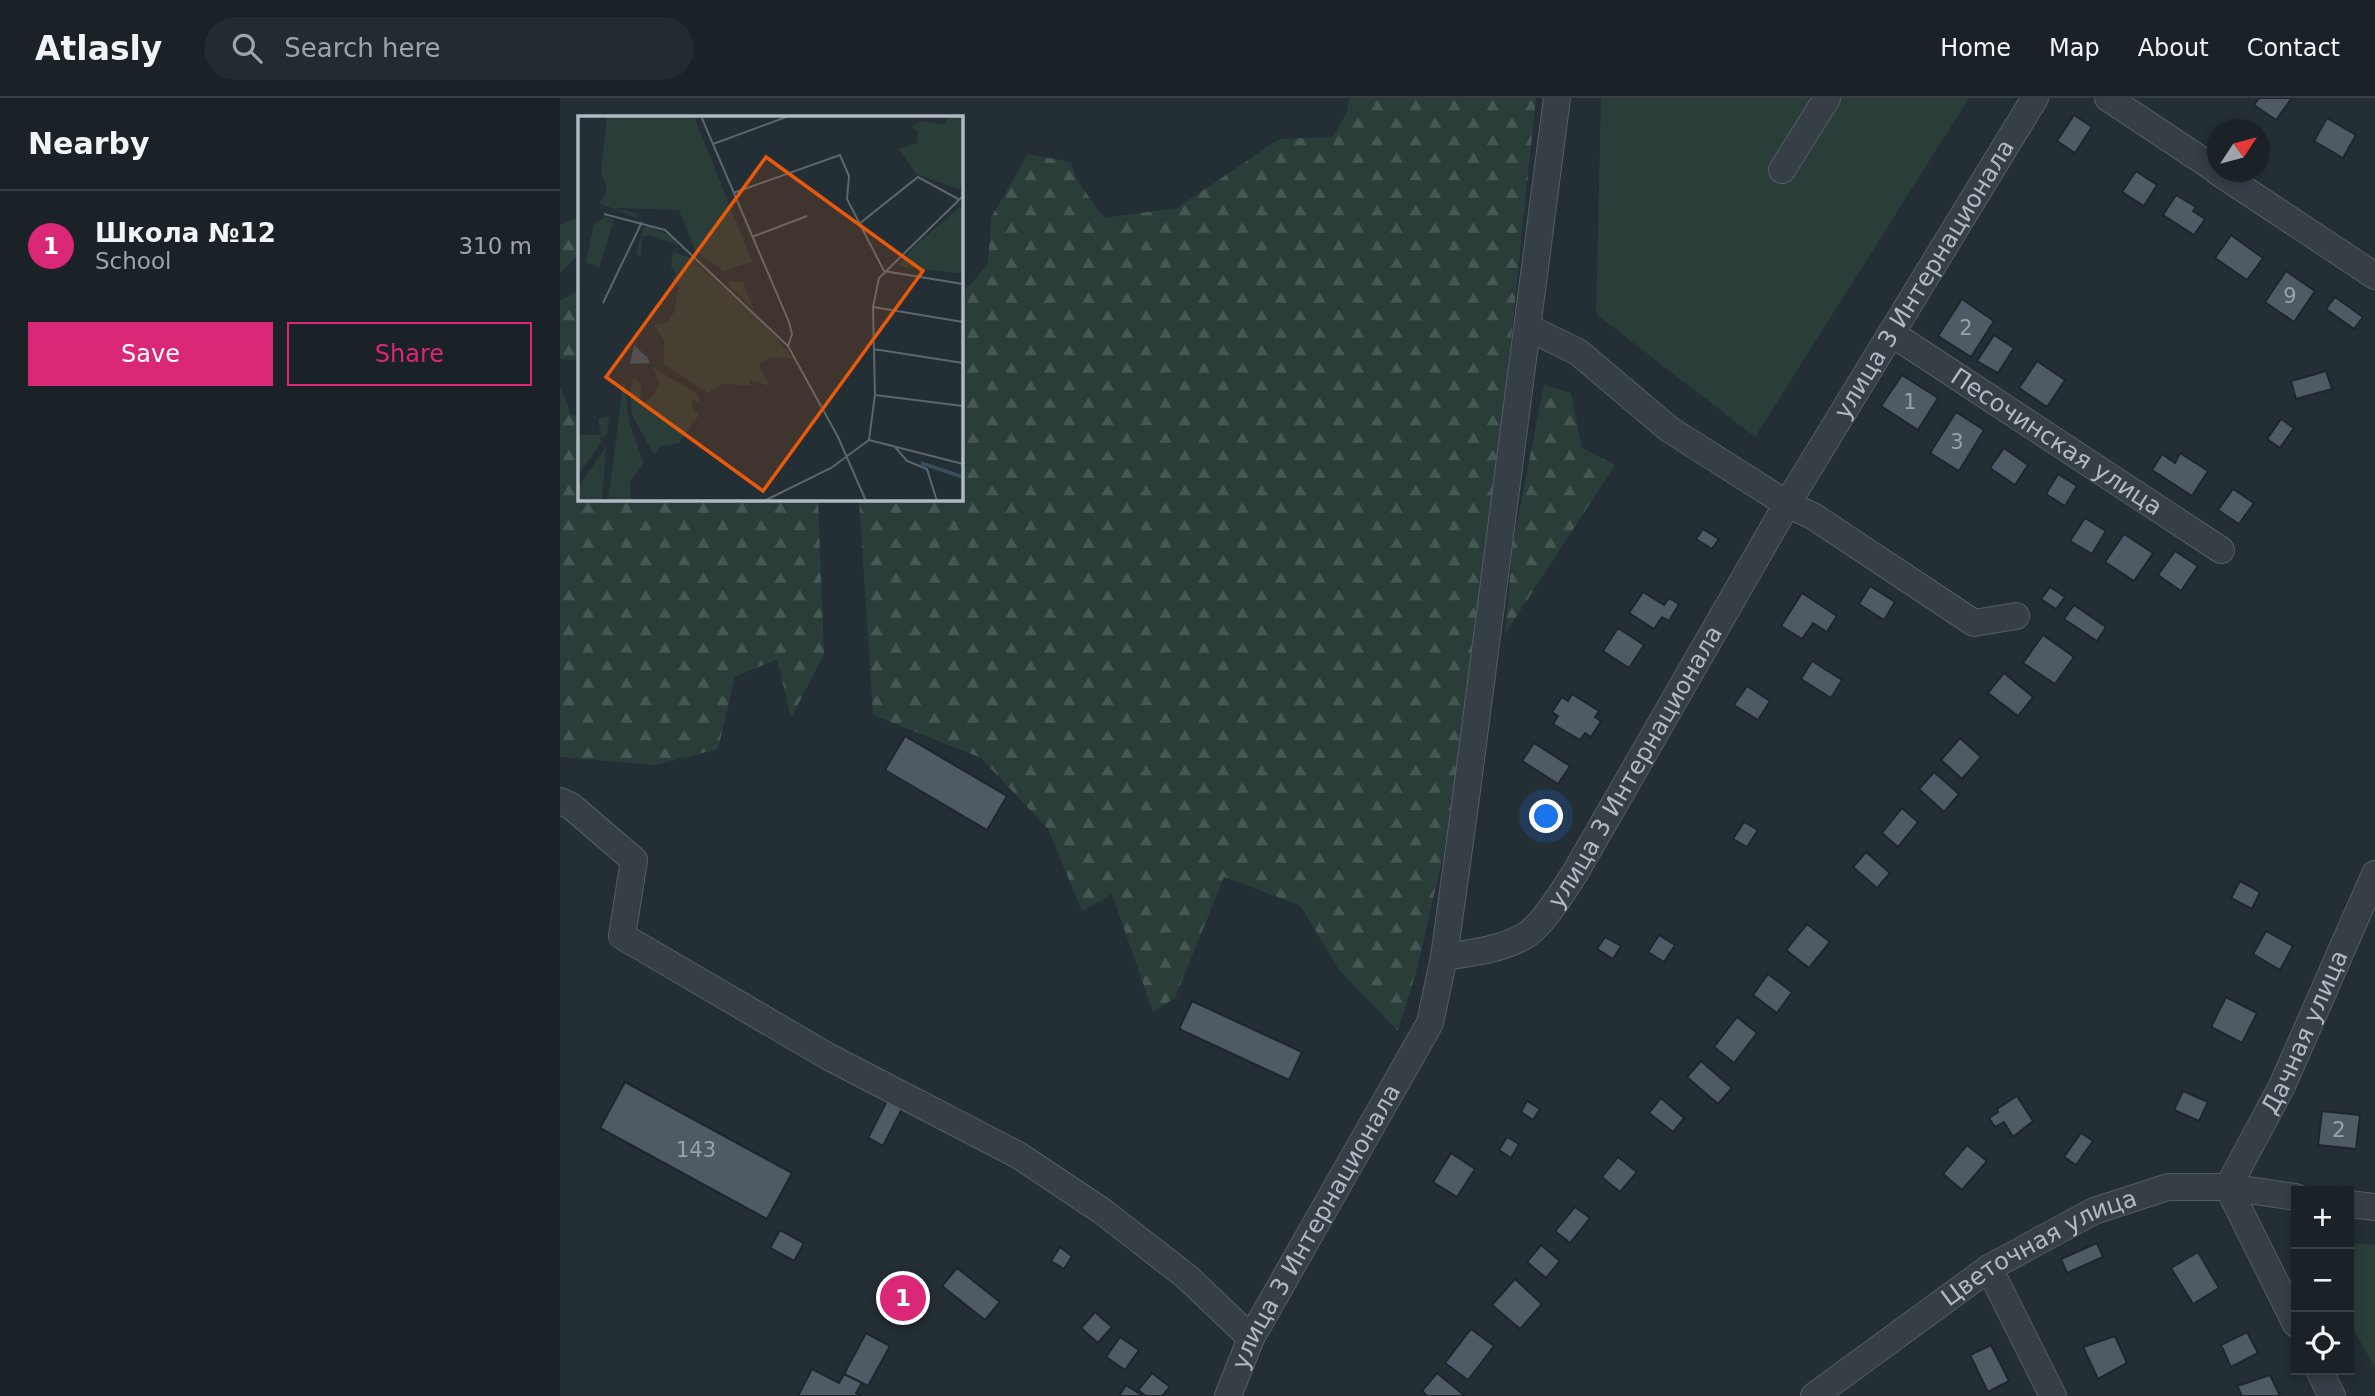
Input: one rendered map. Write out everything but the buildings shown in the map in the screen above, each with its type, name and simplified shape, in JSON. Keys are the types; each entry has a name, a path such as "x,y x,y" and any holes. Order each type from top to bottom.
{"street":[{"path":"1444,957 1529,328 1557,98"},
{"path":"1782,170 1827,98"},
{"name":"улица 3 Интернационала","path":"1228,1396 1251,1338 1430,1023 1444,957 1486,950 1525,936 1549,910 1575,873 1787,504 2035,98"},
{"path":"2108,98 2207,164"},
{"path":"2234,182 2375,276"},
{"path":"1529,328 1578,352 1669,429 1787,504 1813,516 1974,623 2016,617"},
{"name":"Песочинская улица","path":"1891,333 2221,550"},
{"path":"560,801 571,806 634,860 622,936 829,1057 1018,1154 1102,1211 1187,1277 1251,1338"},
{"name":"Дачная улица","path":"2228,1187 2282,1086 2375,874"},
{"name":"Цветочная улица","path":"1814,1396 1989,1268 2094,1210 2168,1186 2228,1187 2291,1196"},
{"path":"2228,1187 2291,1314"},
{"path":"2354,1205 2375,1207"},
{"path":"1989,1268 2053,1396"},
{"path":"2322,1375 2332,1396"}],"green space":[{"path":"1349,98 1536,98 1469,743 1417,969 1398,1031 1339,970 1301,906 1224,877 1175,998 1153,1012 1112,894 1082,911 1048,829 981,758 873,715 859,500 962,500 962,294 988,264 991,218 1028,154 1070,162 1077,180 1104,218 1177,208 1279,139 1333,137 1347,112"},
{"path":"1601,98 1969,98 1755,437 1596,314"},
{"path":"578,217 578,256 560,273 560,225"},
{"path":"578,291 578,360 560,359 560,301"},
{"path":"560,385 571,415 578,417 578,500 818,500 824,654 791,718 777,659 735,677 718,749 655,765 560,757"},
{"path":"1544,385 1571,393 1582,448 1615,465 1505,634 1513,543"},
{"path":"2354,1243 2375,1245 2375,1368 2354,1330"}],"place":[{"name":"Школа №12","path":"903,1298"}]}
